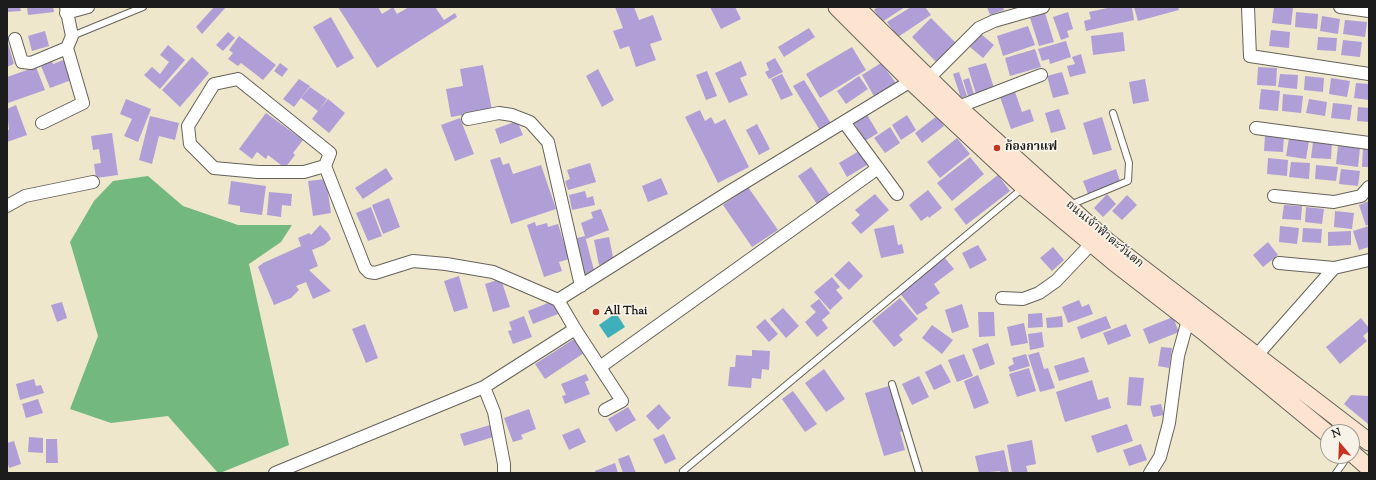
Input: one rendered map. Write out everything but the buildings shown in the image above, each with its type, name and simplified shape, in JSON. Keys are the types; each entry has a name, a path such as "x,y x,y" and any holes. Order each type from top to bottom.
{"main road":[{"name":"ถนนเจ้าฟ้าตะวันตก","path":"837,7 911,81 1024,187 1320,427"},
{"name":"ถนนเจ้าฟ้าตะวันตก","path":"856,7 958,107 1108,242 1369,442"},
{"path":"1360,460 1369,468"}],"street":[{"path":"42,123 83,103 67,48 72,36 66,10 88,7"},
{"path":"929,78 978,28 994,21 1043,7"},
{"path":"1248,7 1250,56 1369,74"},
{"path":"1340,7 1369,11"},
{"path":"15,39 22,62 31,63 67,48"},
{"path":"958,107 1041,75"},
{"path":"325,166 304,172 258,172 214,168 190,144 188,126 214,84 238,79 330,154 325,166 365,268 369,272 375,273 413,261 446,264 493,272 558,300 622,401 605,410"},
{"path":"558,300 736,188 911,81"},
{"path":"468,119 499,113 512,115 530,122 548,142 581,286"},
{"path":"844,122 897,194"},
{"path":"1256,128 1369,143"},
{"path":"600,367 878,168"},
{"path":"7,206 24,196 93,182"},
{"path":"1274,196 1334,202 1361,196 1369,187"},
{"path":"1002,298 1023,299 1038,293 1056,281 1092,243"},
{"path":"1279,263 1334,268 1369,260"},
{"path":"1257,355 1334,268"},
{"path":"1150,473 1160,457 1169,423 1178,356 1188,320"},
{"path":"275,473 484,387 575,329"},
{"path":"484,387 494,412 504,464 504,473"}],"lane":[{"path":"72,36 143,7"},
{"path":"1068,206 1128,181 1129,163 1113,113"},
{"path":"683,471 1024,187"},
{"path":"892,384 919,473"},
{"path":"1336,473 1342,464"}],"green space":[{"path":"148,176 183,206 238,225 292,225 281,242 249,264 289,445 220,473 218,473 168,416 111,423 70,409 98,336 70,242 94,201 113,181"}],"water":[{"path":"616,313 625,327 608,338 599,325"}],"place":[{"name":"ก้องกาแฟ","path":"997,148"},
{"name":"All Thai","path":"596,312"}]}
